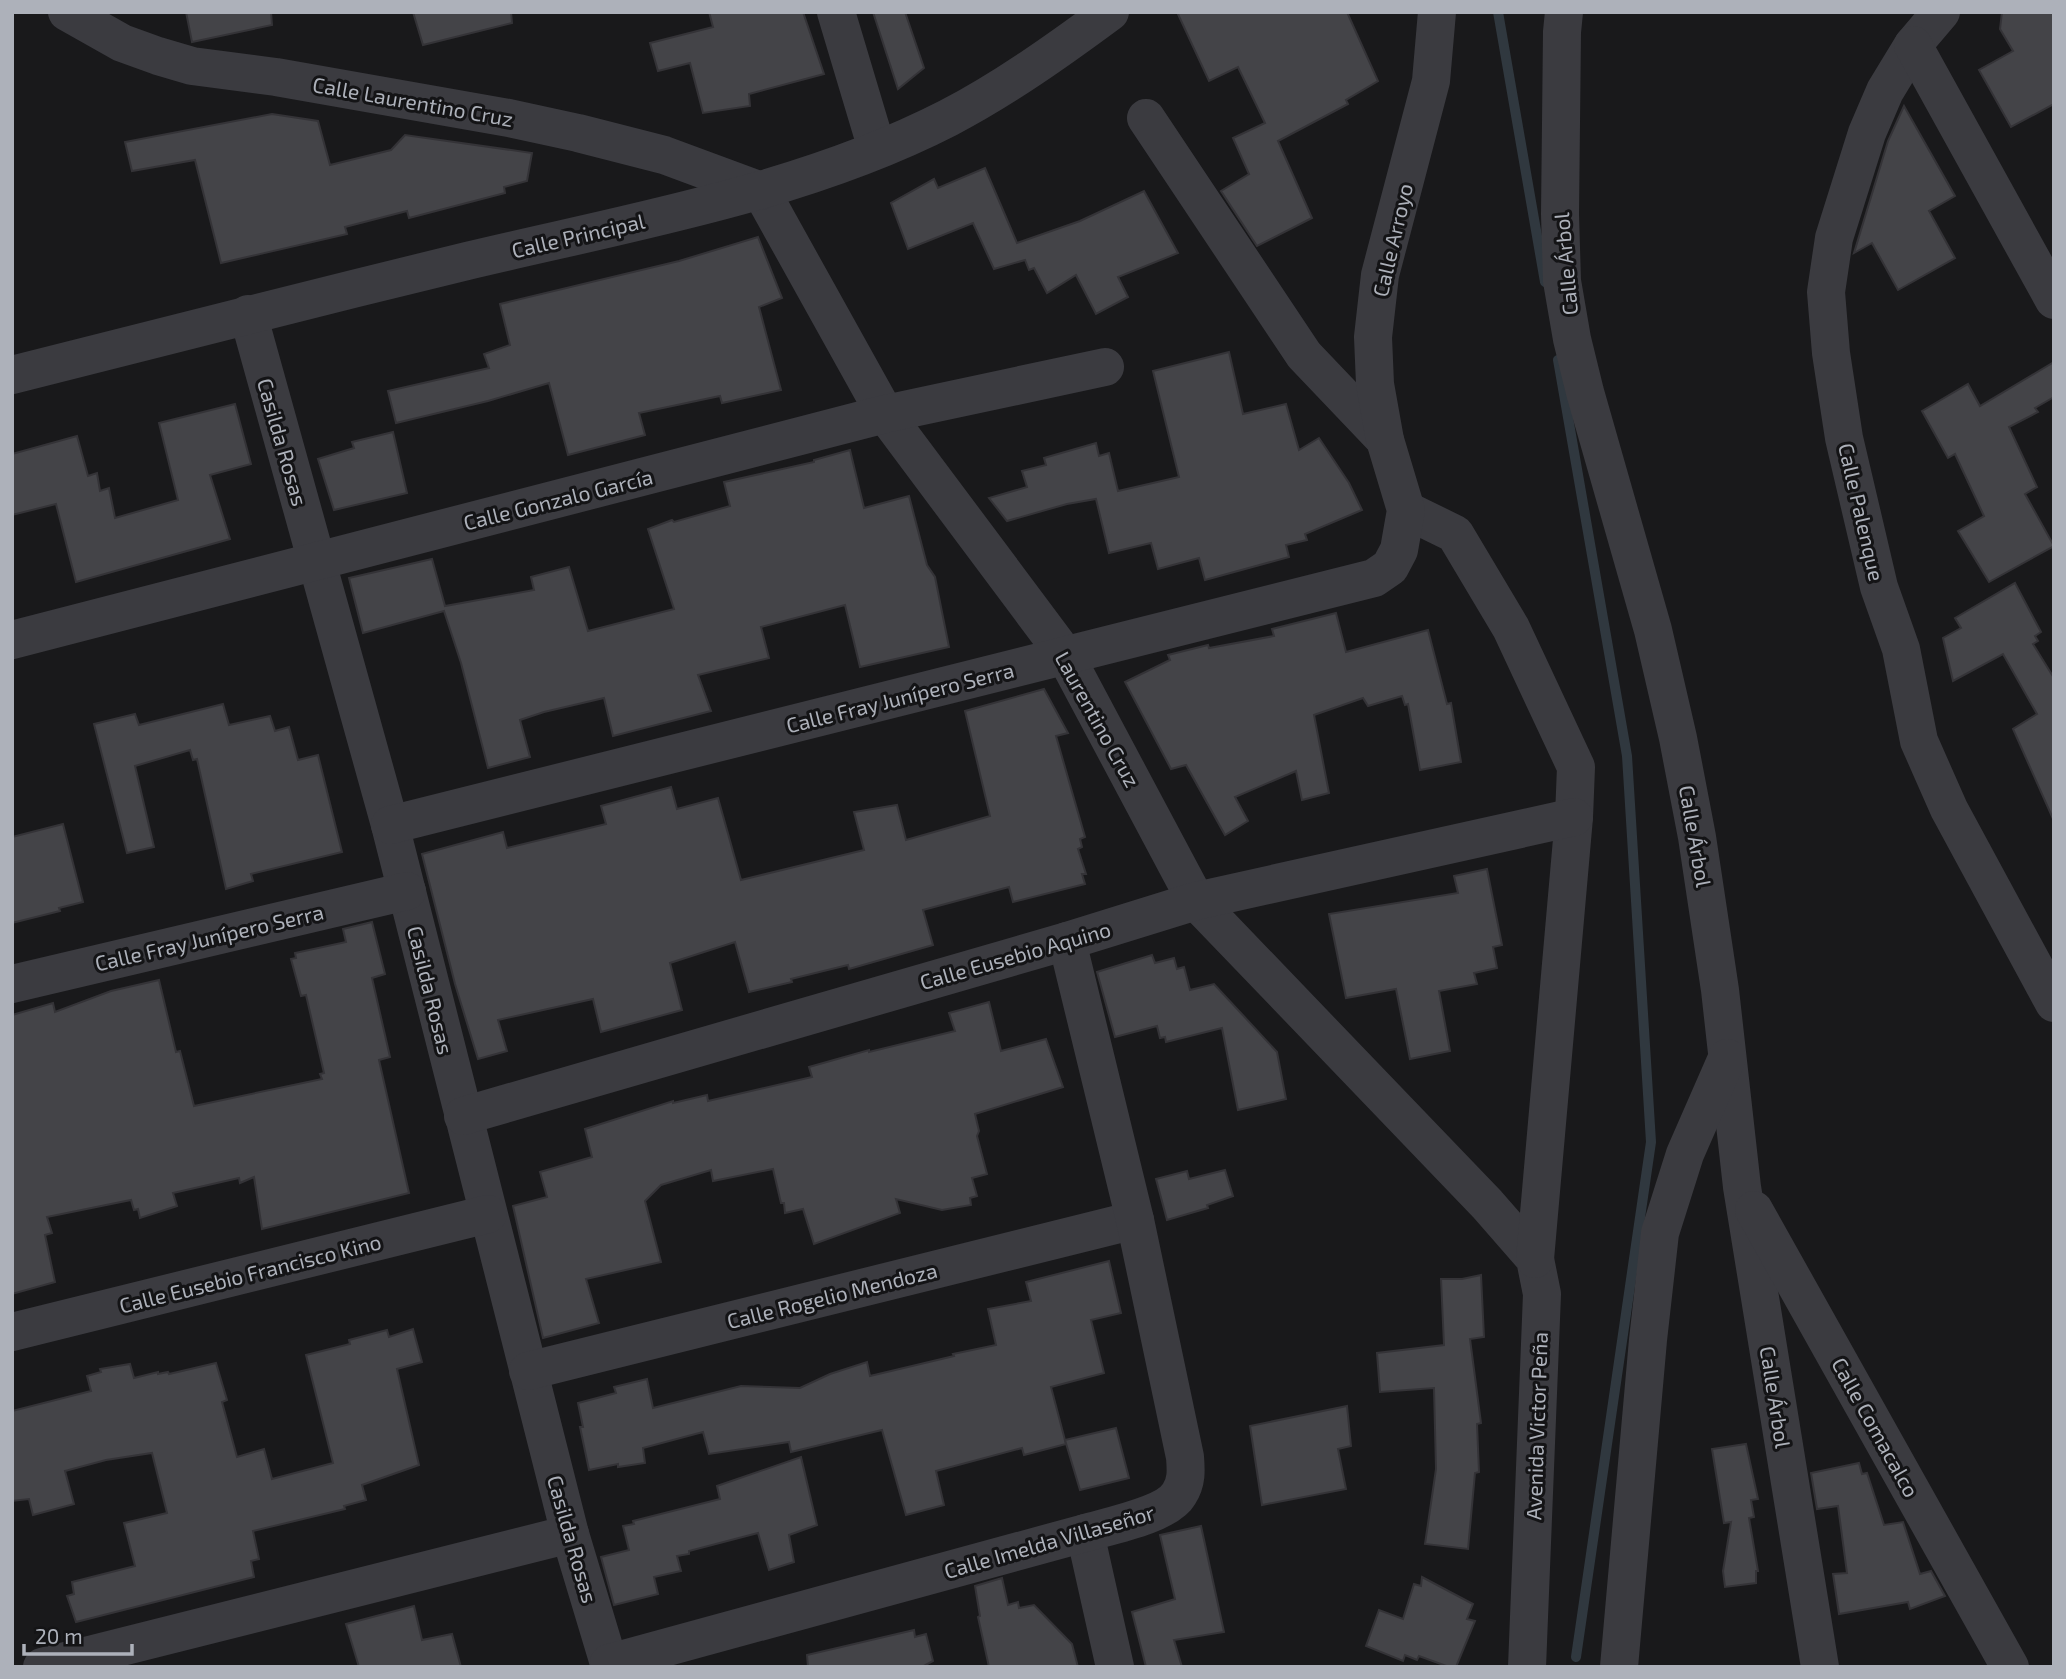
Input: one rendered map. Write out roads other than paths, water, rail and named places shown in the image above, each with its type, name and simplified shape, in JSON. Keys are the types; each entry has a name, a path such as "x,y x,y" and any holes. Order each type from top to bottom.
{"street":[{"name":"Calle Laurentino Cruz","path":"67,12 122,43 192,66 276,77 509,118 578,133 664,155 761,191"},
{"path":"836,12 877,149"},
{"name":"Calle Principal","path":"12,375 248,314 761,191 877,149 949,118 1027,70 1110,12"},
{"name":"Calle Arroyo","path":"1399,550 1406,510 1385,440 1375,384 1373,337 1378,287 1431,81 1437,12"},
{"name":"Calle Árbol","path":"1564,12 1559,214 1562,281 1585,392 1653,630 1697,837 1717,964 1742,1187 1820,1667"},
{"name":"Calle Palenque","path":"1941,12 1913,45 1885,91 1867,133 1834,238 1826,292 1831,353 1844,438 1879,587 1901,649 1919,741 1949,809 2054,1003"},
{"path":"1913,45 2054,300"},
{"path":"1146,118 1304,355 1385,440"},
{"name":"Laurentino Cruz","path":"761,191 886,414 1065,655 1196,901 1487,1204"},
{"name":"Casilda Rosas","path":"248,314 390,825 570,1534 610,1665"},
{"name":"Calle Gonzalo García","path":"12,640 886,414 1105,367"},
{"path":"1406,510 1455,534 1511,628 1576,767 1574,817 1535,1259"},
{"name":"Calle Fray Junípero Serra","path":"390,825 1374,578 1390,567 1399,550"},
{"name":"Calle Eusebio Aquino","path":"463,1116 1196,901 1574,817"},
{"name":"Calle Fray Junípero Serra","path":"12,984 407,891"},
{"name":"Calle Imelda Villaseñor","path":"610,1665 1085,1533 1162,1509 1178,1496 1186,1480 1185,1457 1135,1220 1067,941"},
{"path":"1619,1667 1647,1340 1660,1233 1685,1154 1727,1056"},
{"name":"Calle Comacalco","path":"1742,1187 2010,1667"},
{"name":"Avenida Victor Peña","path":"1487,1204 1535,1259 1542,1294 1527,1667"},
{"name":"Calle Eusebio Francisco Kino","path":"12,1332 488,1214"},
{"name":"Calle Rogelio Mendoza","path":"528,1371 1135,1220"},
{"path":"1085,1533 1115,1667"},
{"path":"42,1667 570,1534"}],"waterway":[{"path":"1498,12 1545,282"},
{"path":"1558,360 1627,756 1651,1142 1576,1657"}]}
